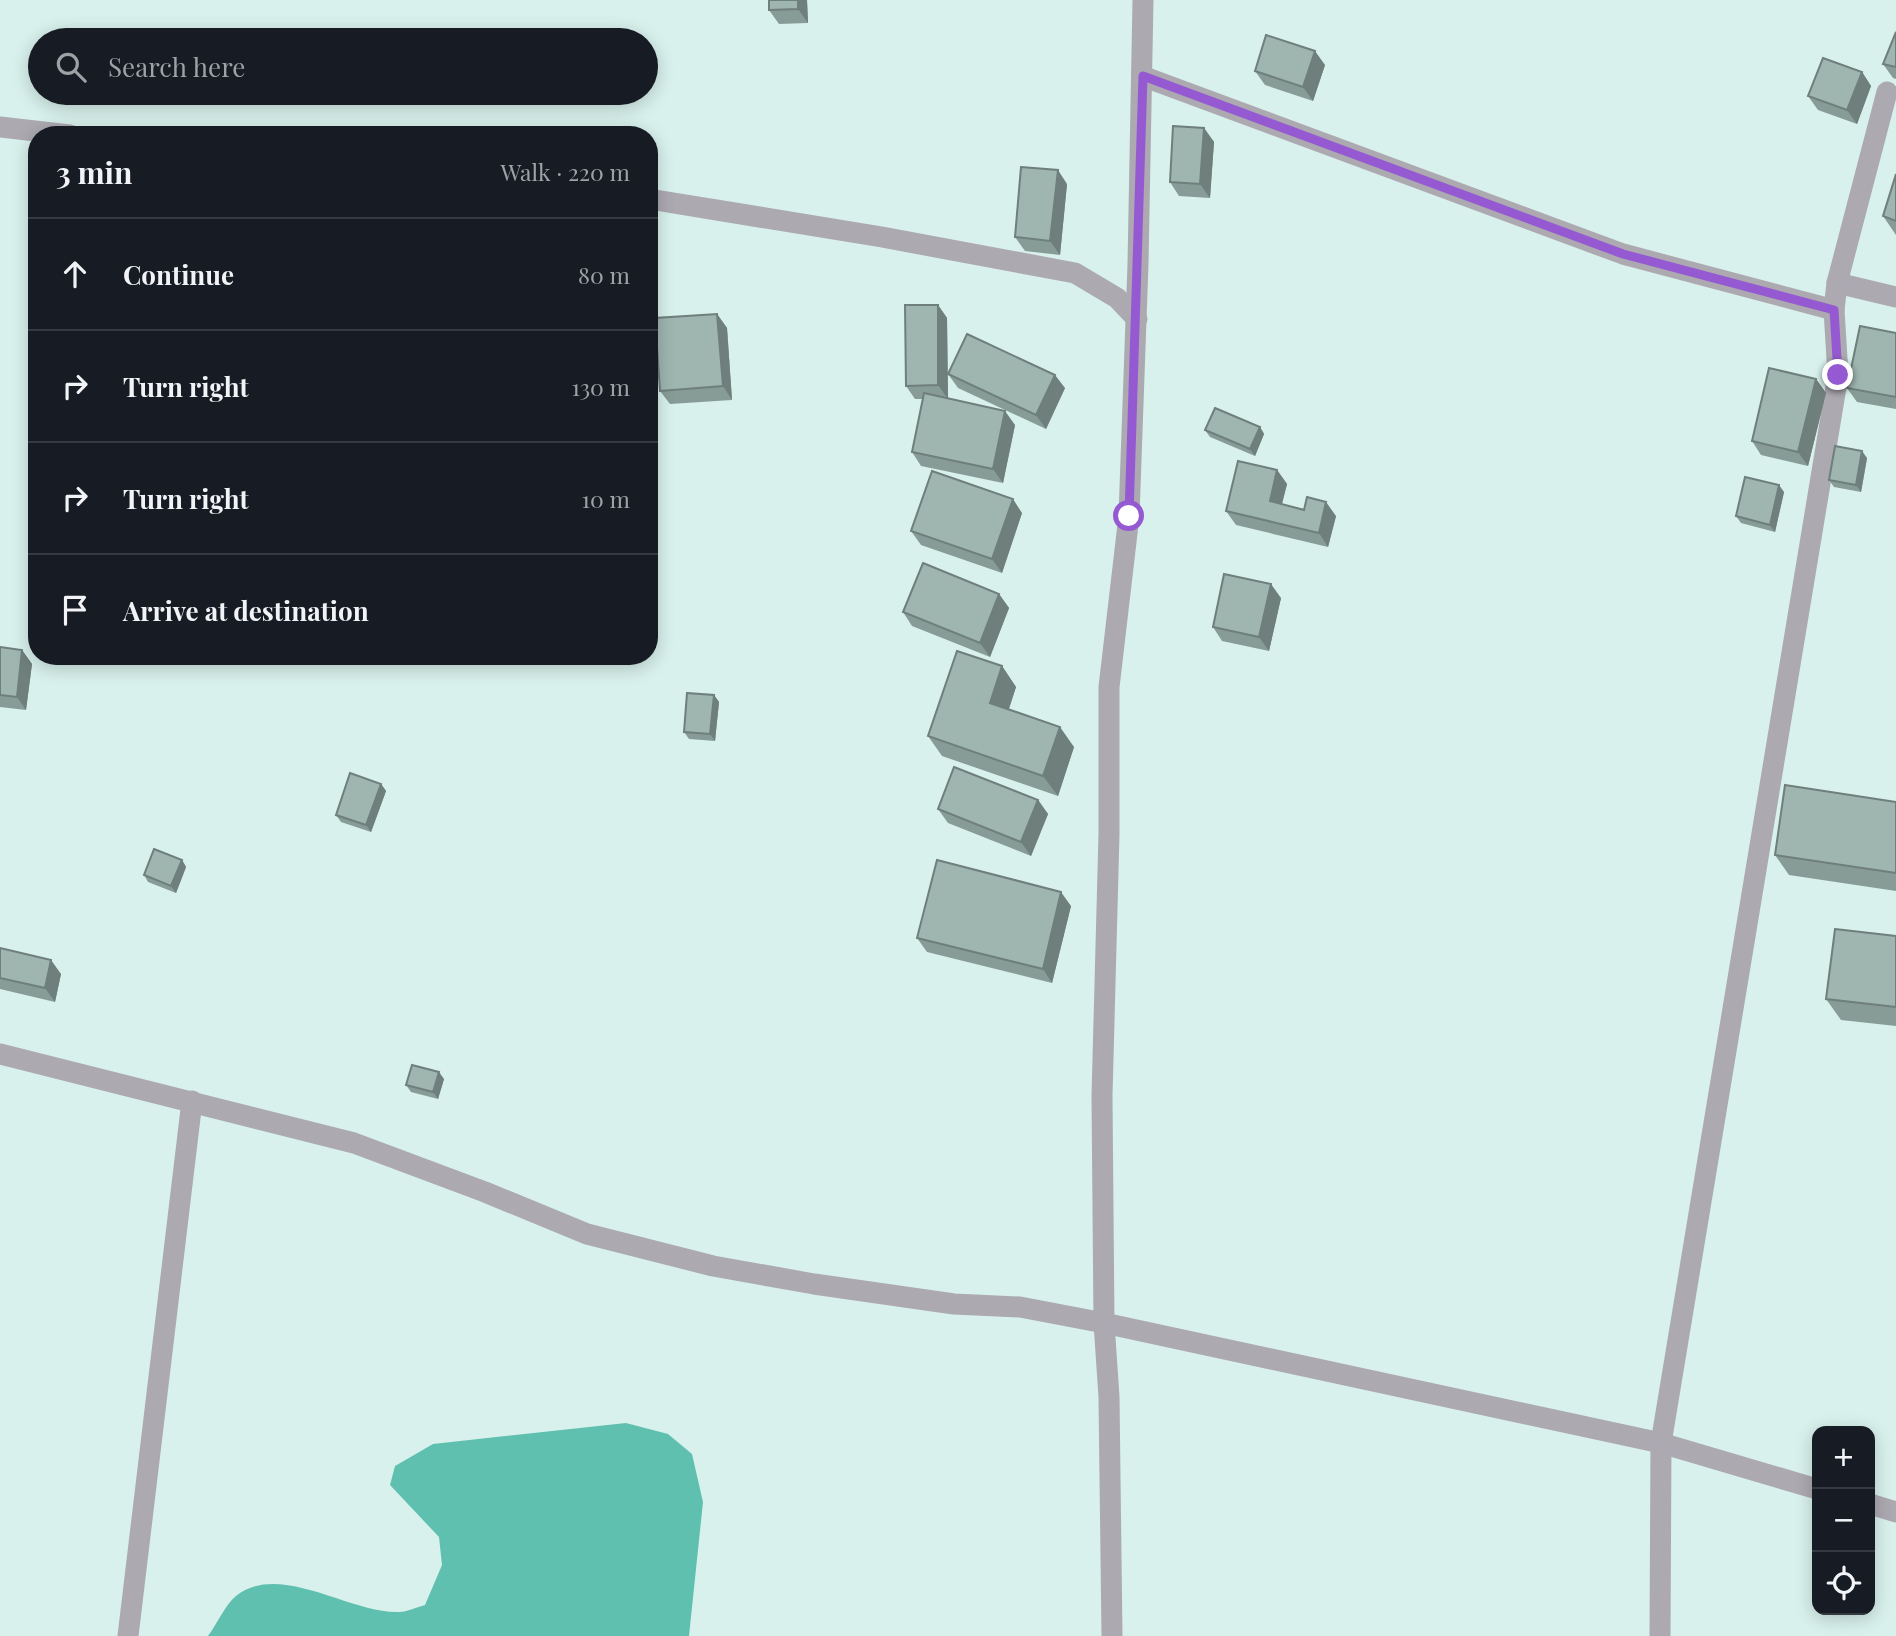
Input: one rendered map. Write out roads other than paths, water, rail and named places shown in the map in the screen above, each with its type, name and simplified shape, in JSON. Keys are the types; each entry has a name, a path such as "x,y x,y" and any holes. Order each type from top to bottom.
{"street":[{"path":"1112,1636 1108,1396 1104,1322 1102,1097 1109,834 1109,687 1129,516 1137,319 1143,0"},
{"path":"1143,76 1623,254 1834,310"},
{"path":"1660,1636 1661,1443 1838,375 1834,310 1837,282 1887,92"},
{"path":"0,127 28,130"},
{"path":"658,201 882,237 1075,273 1117,298 1137,319"},
{"path":"1837,282 1896,297"},
{"path":"0,1054 354,1143 587,1234 713,1266 840,1288 954,1304 1020,1307 1104,1322 1661,1443 1812,1488"},
{"path":"128,1636 192,1101"},
{"path":"1875,1506 1896,1512"}]}
